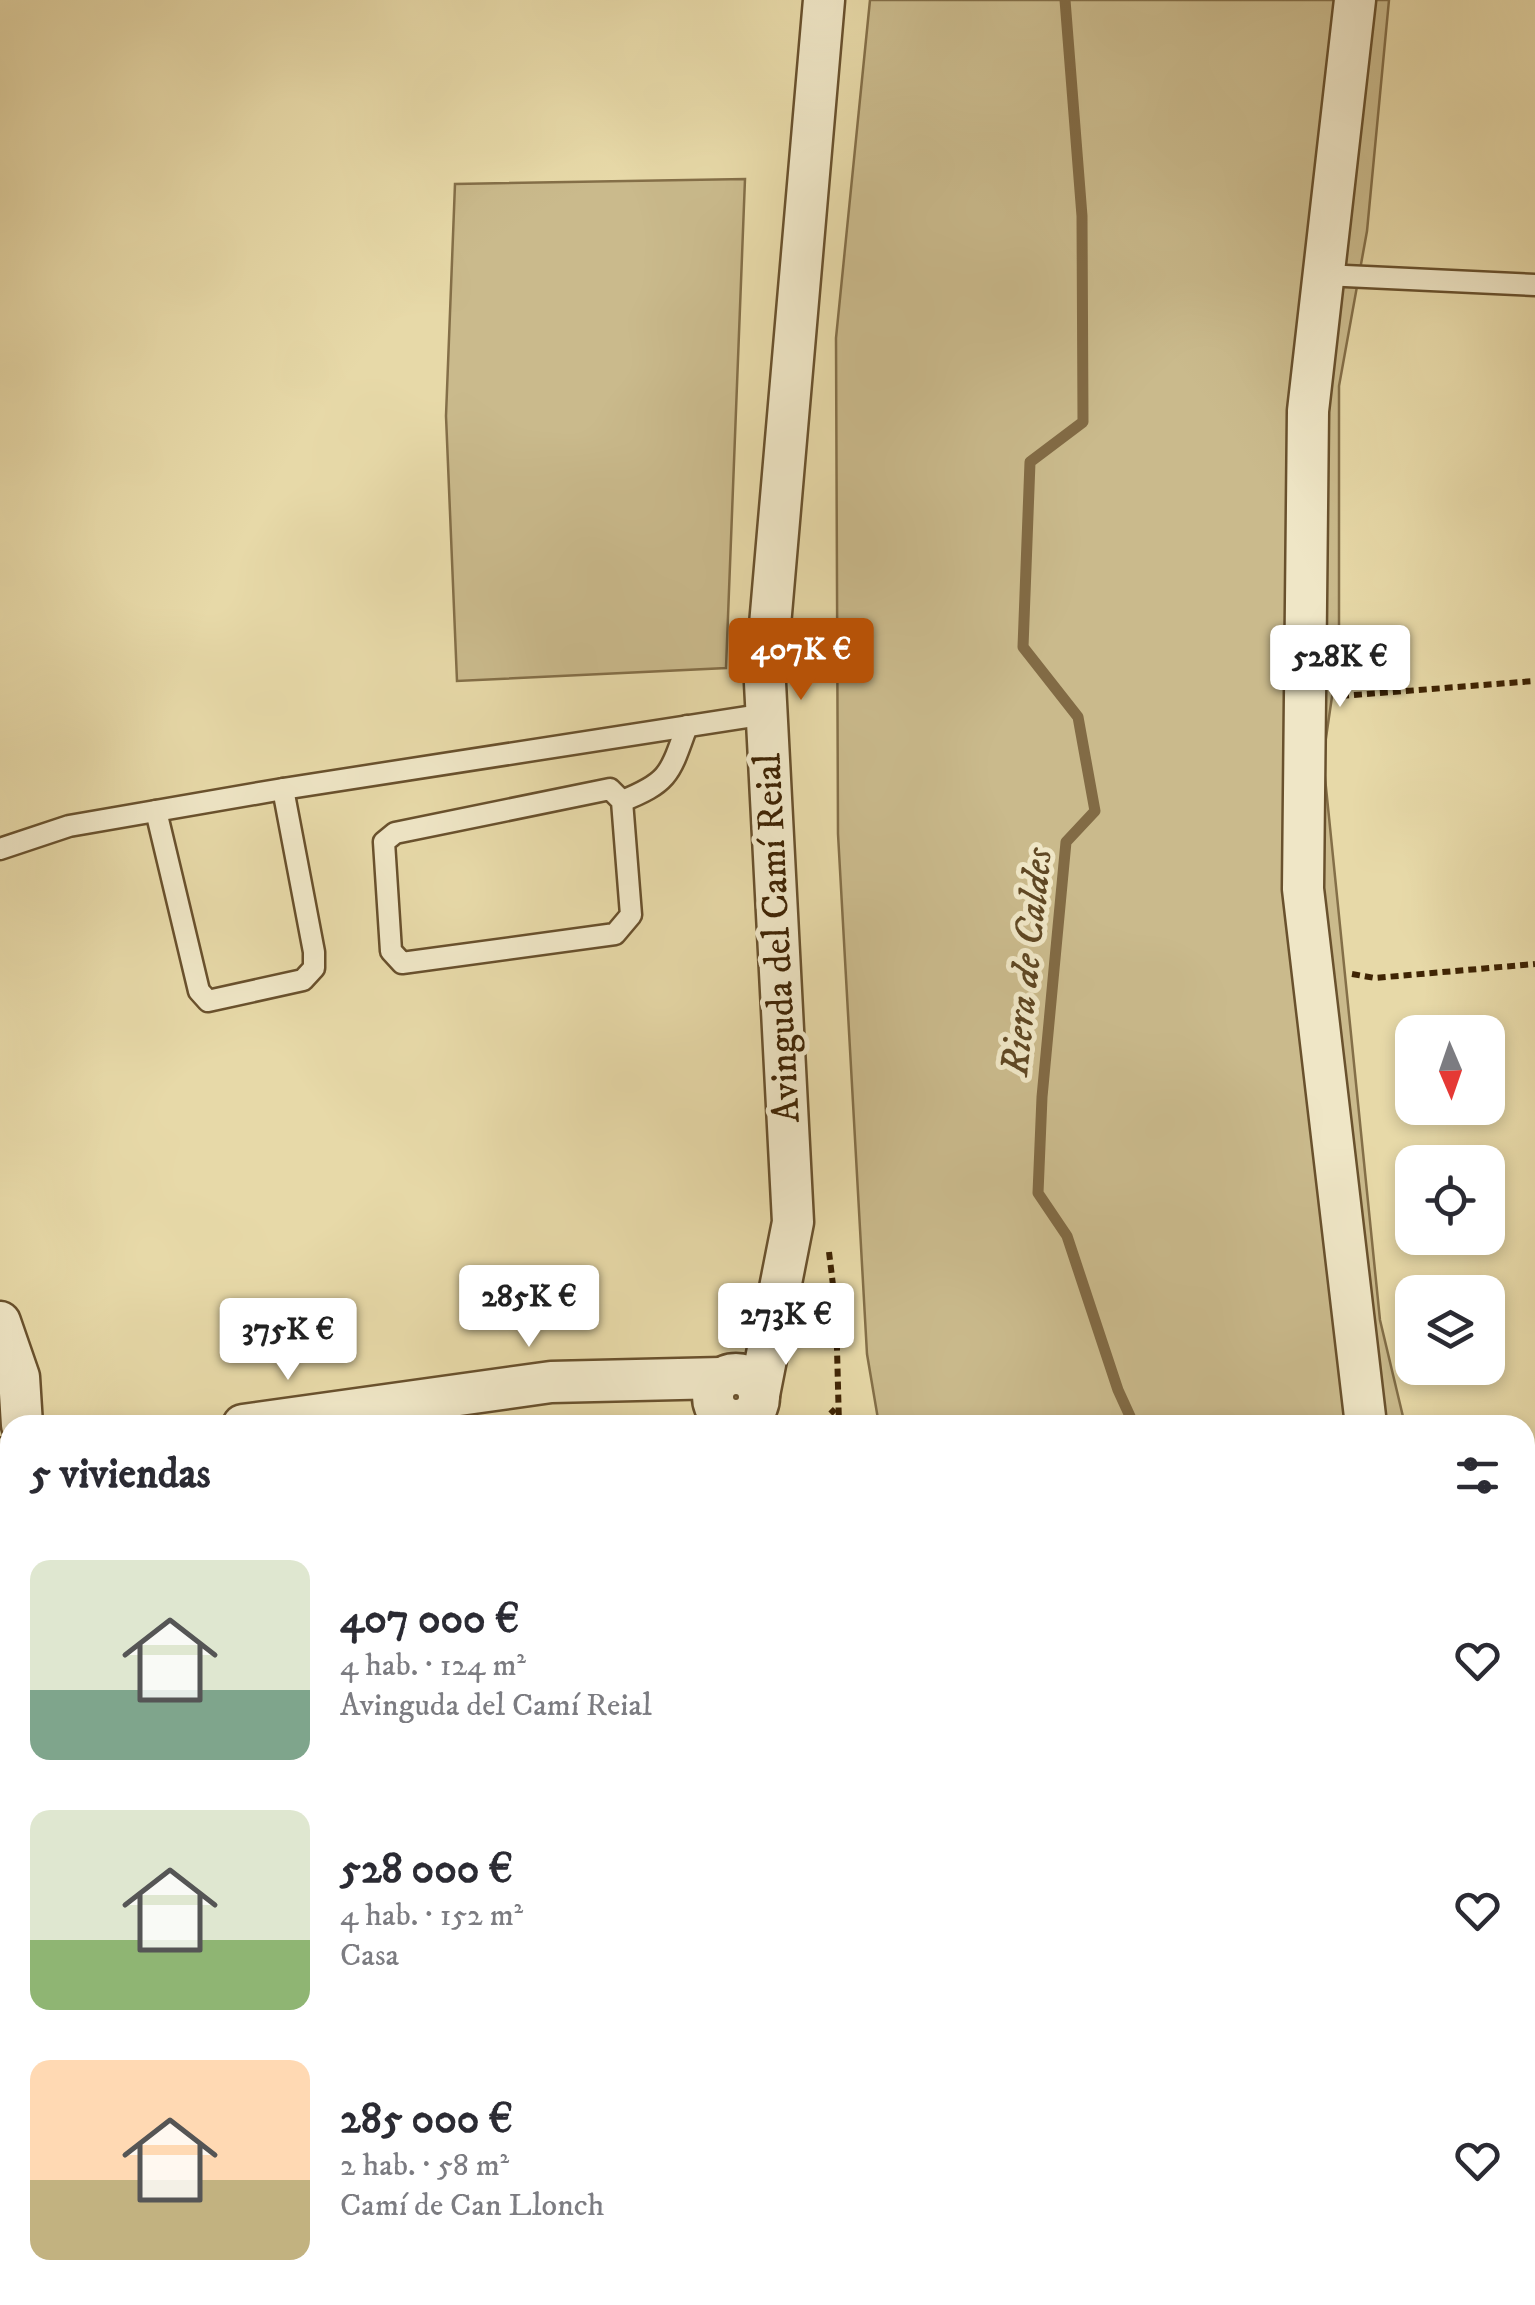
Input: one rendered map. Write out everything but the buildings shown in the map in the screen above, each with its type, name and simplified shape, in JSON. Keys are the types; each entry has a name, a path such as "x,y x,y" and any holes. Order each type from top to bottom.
{"street":[{"name":"Avinguda del Camí Reial","path":"748,1413 792,1222 765,684 824,0"},
{"path":"1355,0 1308,411 1303,890 1365,1415"},
{"path":"0,1322 19,1376 21,1415"},
{"path":"363,1415 551,1382 722,1378 713,1394 716,1409 724,1415"}],"lane":[{"path":"1324,274 1535,285"},
{"path":"0,849 70,826 766,714"},
{"path":"622,802 658,784 671,771 686,726"},
{"path":"610,789 622,802 632,915 614,934 402,963 391,951 384,842 394,833 610,789"},
{"path":"156,812 199,991 208,1000 303,980 314,968 283,790"}],"path":[{"path":"1305,698 1535,681"},
{"path":"1312,966 1374,978 1535,964"},
{"path":"827,1235 836,1310 837,1415"},
{"path":"829,1415 836,1408"}],"shaded area":[{"path":"870,0 1389,0 1367,231 1339,386 1339,649 1323,758 1380,1320 1403,1415 877,1415 867,1354 838,834 836,338"},
{"path":"745,179 726,668 457,681 446,416 455,184"}],"waterway":[{"name":"Riera de Caldes","path":"1065,0 1082,216 1083,422 1030,462 1023,647 1078,717 1095,811 1066,842 1042,1097 1038,1193 1067,1236 1129,1415"}]}
